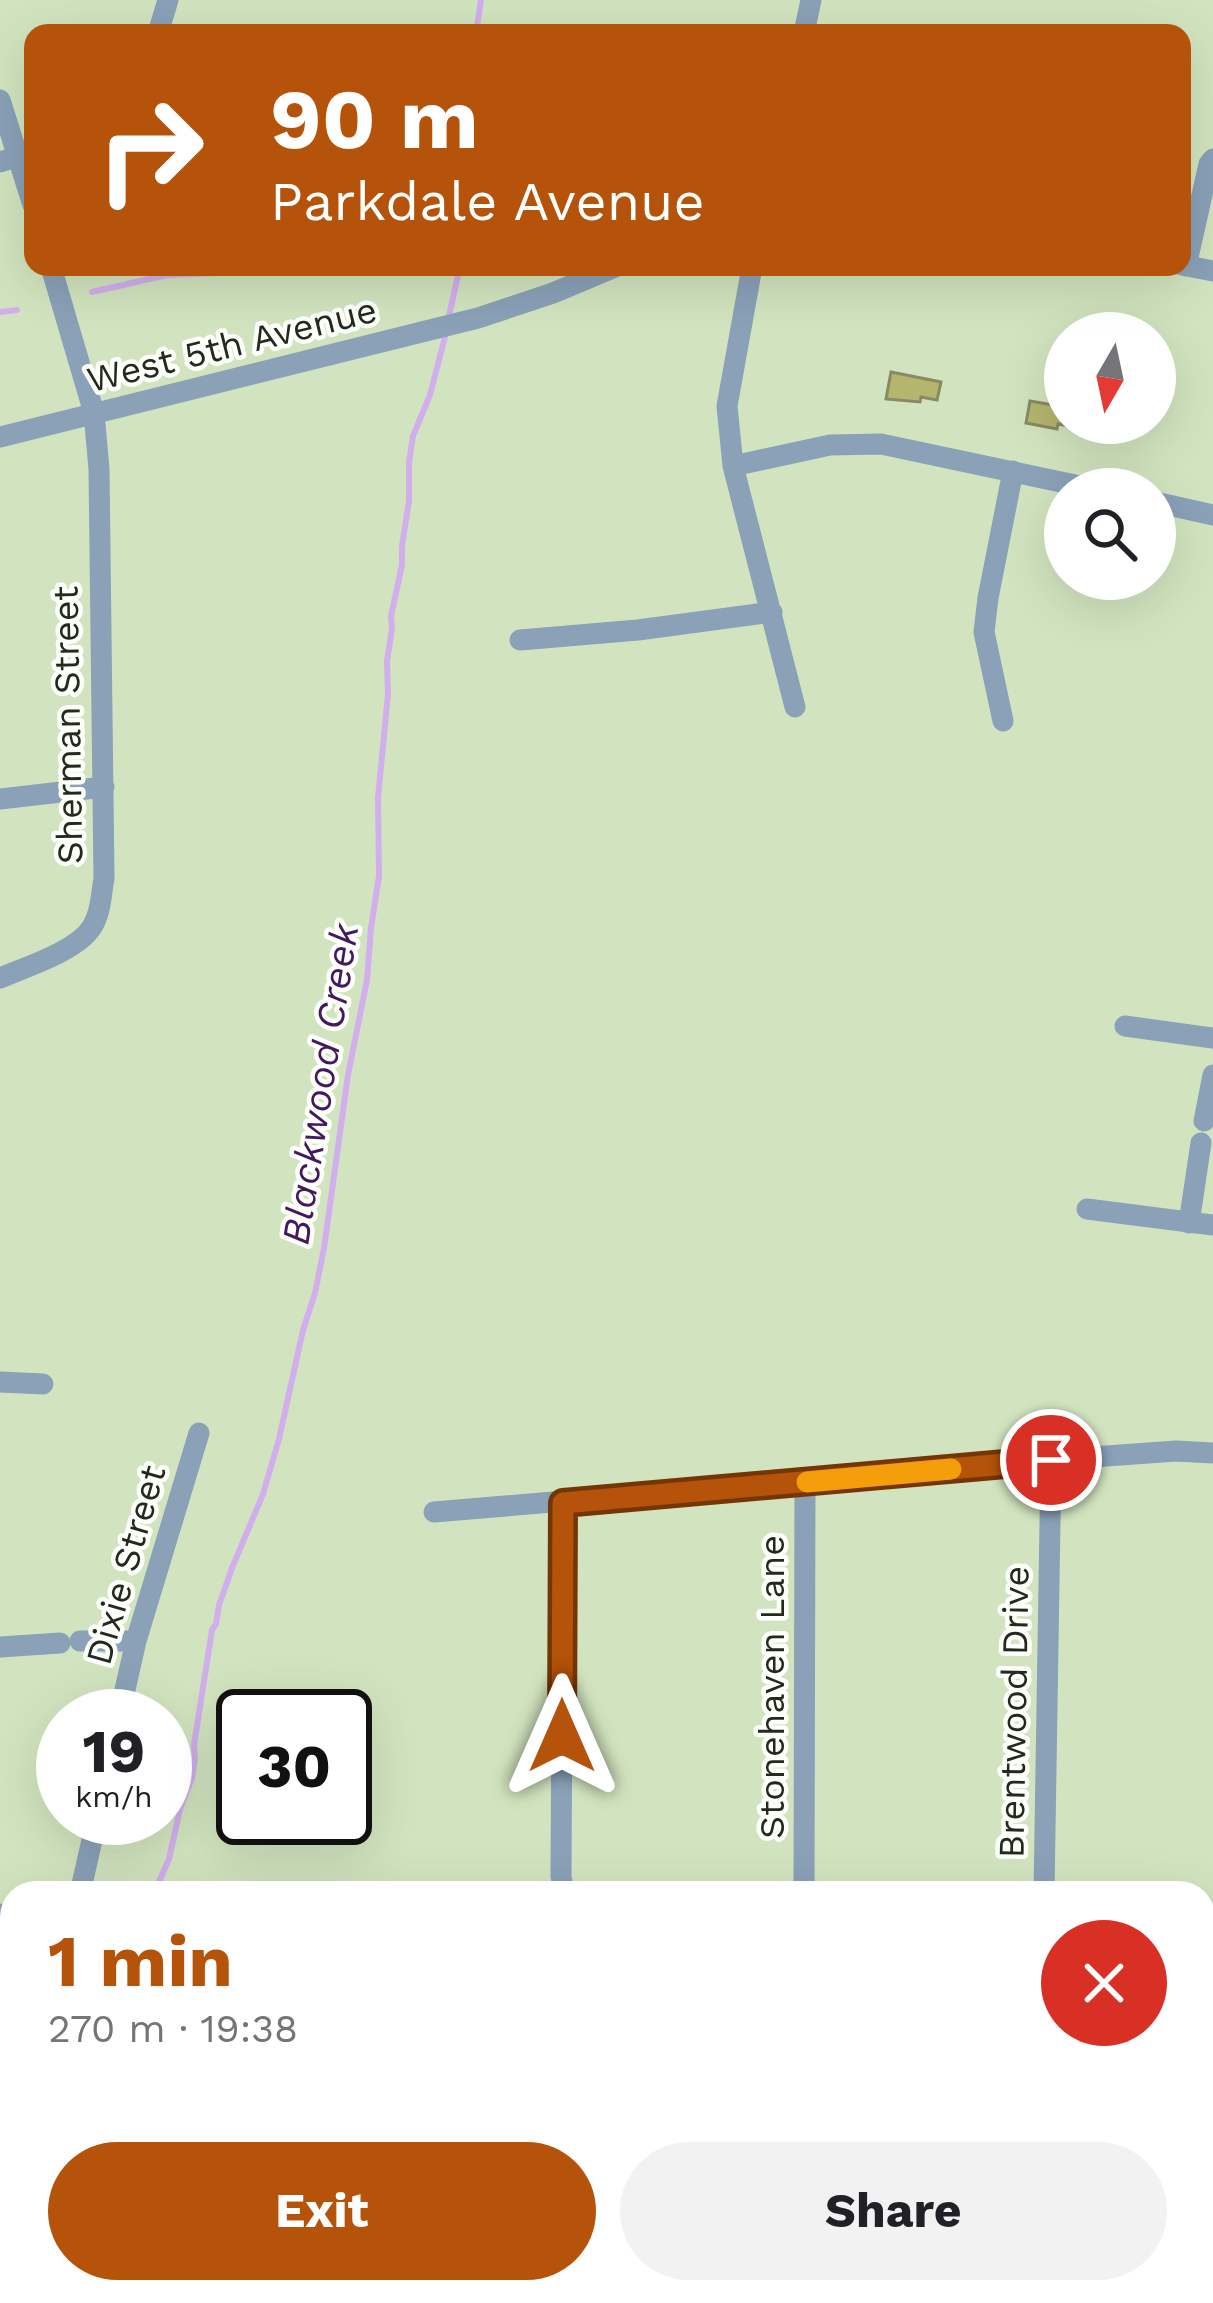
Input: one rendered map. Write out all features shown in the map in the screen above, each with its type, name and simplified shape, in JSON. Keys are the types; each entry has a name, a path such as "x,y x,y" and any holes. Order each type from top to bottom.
{"street":[{"path":"0,100 17,157"},
{"path":"1191,237 1213,160"},
{"path":"54,276 94,413"},
{"name":"West 5th Avenue","path":"0,437 478,318 594,276"},
{"path":"750,276 727,406 733,466 795,707"},
{"name":"Sherman Street","path":"0,978 66,949 92,929 104,879 99,469 94,413"},
{"path":"733,466 830,445 881,444 1044,478"},
{"path":"1003,721 984,632 1012,471"},
{"path":"1176,507 1213,515"},
{"path":"520,640 772,612"},
{"path":"0,799 104,787"},
{"path":"1125,1026 1213,1038"},
{"path":"1189,1222 1213,1075"},
{"path":"1087,1209 1213,1225"},
{"path":"0,1382 43,1384"},
{"name":"Dixie Street","path":"125,1689 199,1433"},
{"path":"434,1512 1051,1460 1213,1453"},
{"name":"Brentwood Drive","path":"1044,1881 1051,1460"},
{"name":"Stonehaven Lane","path":"804,1881 806,1482"},
{"path":"562,1881 563,1503"},
{"path":"0,1647 136,1640"},
{"path":"83,1881 91,1845"}],"building":[{"path":"891,372 941,382 937,400 886,399"},
{"path":"1030,401 1044,403 1044,426 1026,423"}],"waterway":[{"name":"Blackwood Creek","path":"477,24 481,0"},
{"path":"92,292 163,276"},
{"name":"Blackwood Creek","path":"448,320 458,276"},
{"path":"0,312 17,310"},
{"name":"Blackwood Creek","path":"159,1881 192,1778 212,1630 263,1494 324,1248 379,876 378,798 387,661 402,565 409,462 446,333"}],"slow traffic":[{"path":"807,1482 951,1469"}],"route":[{"path":"562,1736 563,1503 1051,1460"}]}
